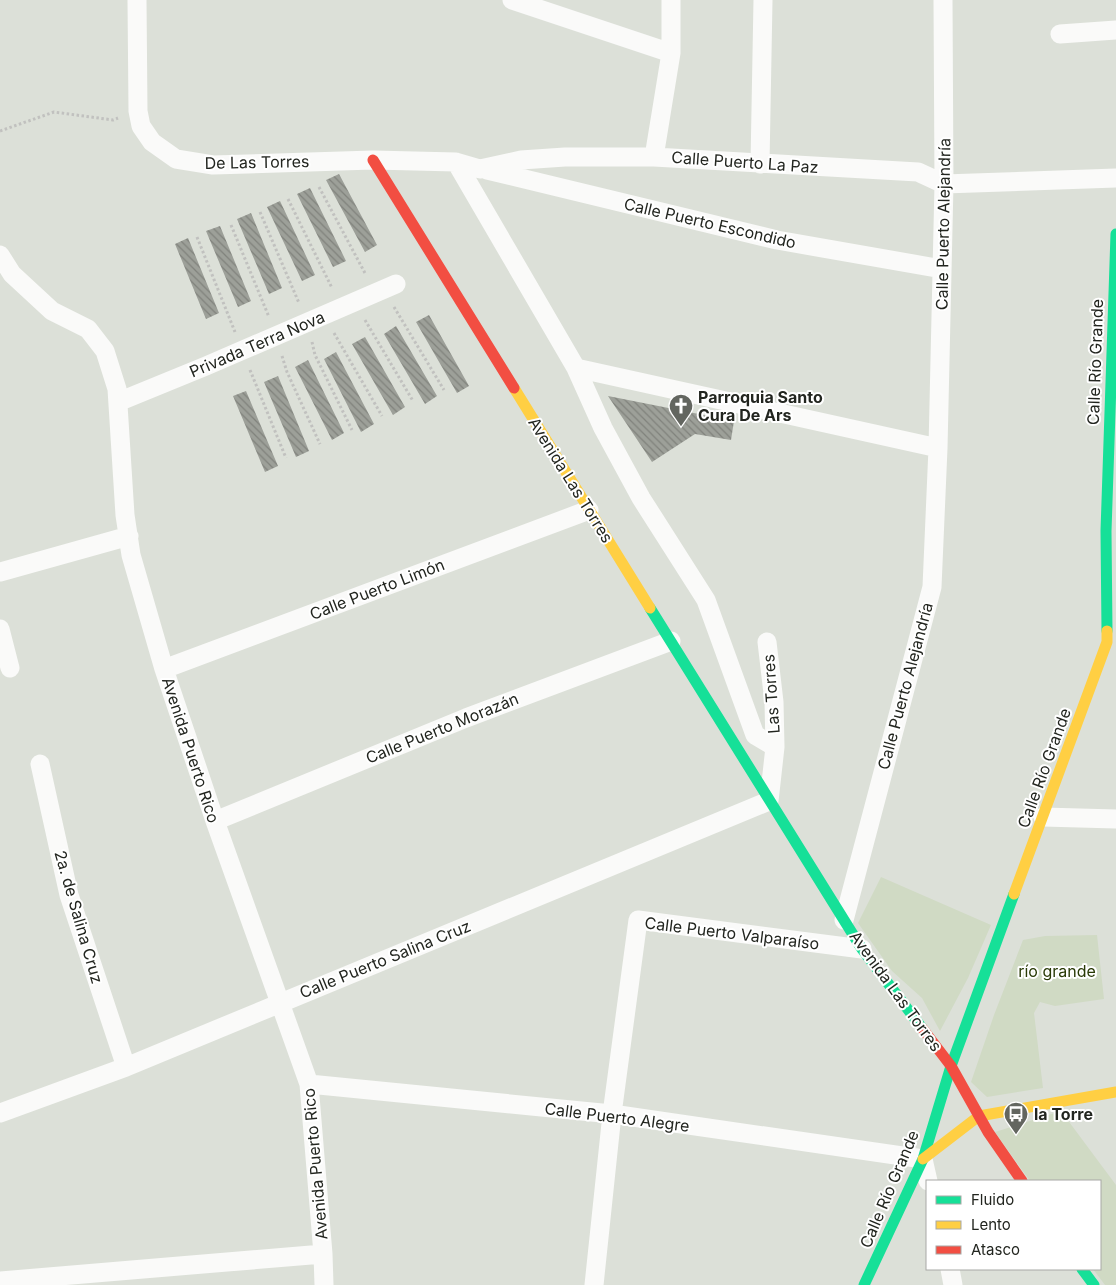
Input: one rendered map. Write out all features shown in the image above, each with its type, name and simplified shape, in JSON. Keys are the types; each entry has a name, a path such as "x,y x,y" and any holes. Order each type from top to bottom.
{"street":[{"name":"De Las Torres","path":"137,0 138,111 141,126 152,142 176,159 212,165 373,160"},
{"path":"512,0 671,53"},
{"path":"654,157 671,53 670,0"},
{"path":"760,164 763,0"},
{"name":"Calle Puerto Alejandría","path":"844,920 932,587 938,448 944,184 943,0"},
{"path":"1060,34 1116,30"},
{"name":"Calle Puerto La Paz","path":"373,160 456,162 480,169 521,160 565,157 654,157 918,172 944,184 1116,178"},
{"name":"Avenida Las Torres","path":"373,160 862,949 951,1066 979,1116 1021,1180"},
{"path":"456,162 576,368 603,428 641,498 706,600 755,735 774,747 769,801"},
{"name":"Calle Puerto Escondido","path":"480,169 776,240 942,269"},
{"name":"Calle Río Grande","path":"864,1285 923,1159 951,1066 1043,817 1112,642 1111,531 1116,234"},
{"name":"Avenida Puerto Rico","path":"0,254 12,274 52,310 88,329 105,351 117,389 125,515 131,555 164,669 215,821 309,1084 324,1285"},
{"name":"Privada Terra Nova","path":"118,402 385,289"},
{"path":"576,368 938,448"},
{"name":"Calle Puerto Limón","path":"164,669 589,510"},
{"path":"0,572 128,536"},
{"path":"0,629 10,668"},
{"name":"Calle Puerto Morazán","path":"215,821 466,718 671,641"},
{"name":"Las Torres","path":"767,642 774,702 774,747"},
{"name":"2a. de Salina Cruz","path":"40,764 69,895 126,1067"},
{"name":"Calle Puerto Salina Cruz","path":"0,1113 126,1067 769,801"},
{"path":"1043,817 1116,819"},
{"name":"Calle Puerto Valparaíso","path":"594,1285 612,1114 638,920 862,949"},
{"name":"Calle Puerto Alegre","path":"309,1084 612,1114 923,1159"},
{"path":"928,1180 923,1159 979,1116 1116,1092"},
{"path":"0,1281 323,1254"},
{"path":"950,1270 954,1285"},
{"path":"1083,1270 1094,1285"}],"path":[{"path":"0,130 54,112 113,120 138,111"},
{"path":"319,187 385,289 444,390"},
{"path":"288,199 348,305 413,401"},
{"path":"323,315 382,416"}],"green space":[{"path":"881,877 991,925 968,978 940,1031 922,998 892,971 858,923"},
{"name":"río grande","path":"1097,935 1104,999 1055,1006 1040,1002 1034,1013 1043,1088 987,1097 971,1082 1023,940 1045,936"},
{"path":"1061,1111 1116,1185 1116,1285 1105,1285 1094,1270 1101,1270 1101,1180 1029,1180 995,1132"}],"building":[{"path":"339,174 377,245 365,252 326,180"},
{"path":"310,188 346,261 333,267 297,194"},
{"path":"280,201 315,275 302,281 267,207"},
{"path":"251,213 282,288 269,294 237,219"},
{"path":"220,226 251,301 238,307 206,231"},
{"path":"188,238 219,313 206,319 175,244"},
{"path":"429,315 469,386 457,393 416,322"},
{"path":"396,326 437,396 425,404 384,334"},
{"path":"365,337 405,407 393,415 352,344"},
{"path":"336,352 374,424 361,432 324,359"},
{"path":"308,360 344,433 332,440 295,367"},
{"path":"278,376 309,451 296,457 264,382"},
{"path":"246,391 278,466 265,472 233,396"},
{"name":"Parroquia Santo Cura De Ars","path":"608,396 734,421 731,440 695,434 652,462"}],"traffic: fast":[{"path":"1107,631 1106,531 1116,234"},
{"path":"650,608 862,949 922,1028"},
{"path":"864,1285 923,1159 951,1066 1014,894"},
{"path":"1083,1270 1094,1285"}],"traffic: slow":[{"path":"514,388 650,608"},
{"path":"1014,894 1107,642 1107,631"},
{"path":"923,1159 979,1116 1116,1092"}],"traffic: jam":[{"path":"373,160 514,388"},
{"path":"922,1028 951,1066 988,1132 1021,1180"}],"place":[{"name":"Parroquia Santo Cura De Ars","path":"681,427"},
{"name":"la Torre","path":"1016,1135"}]}
